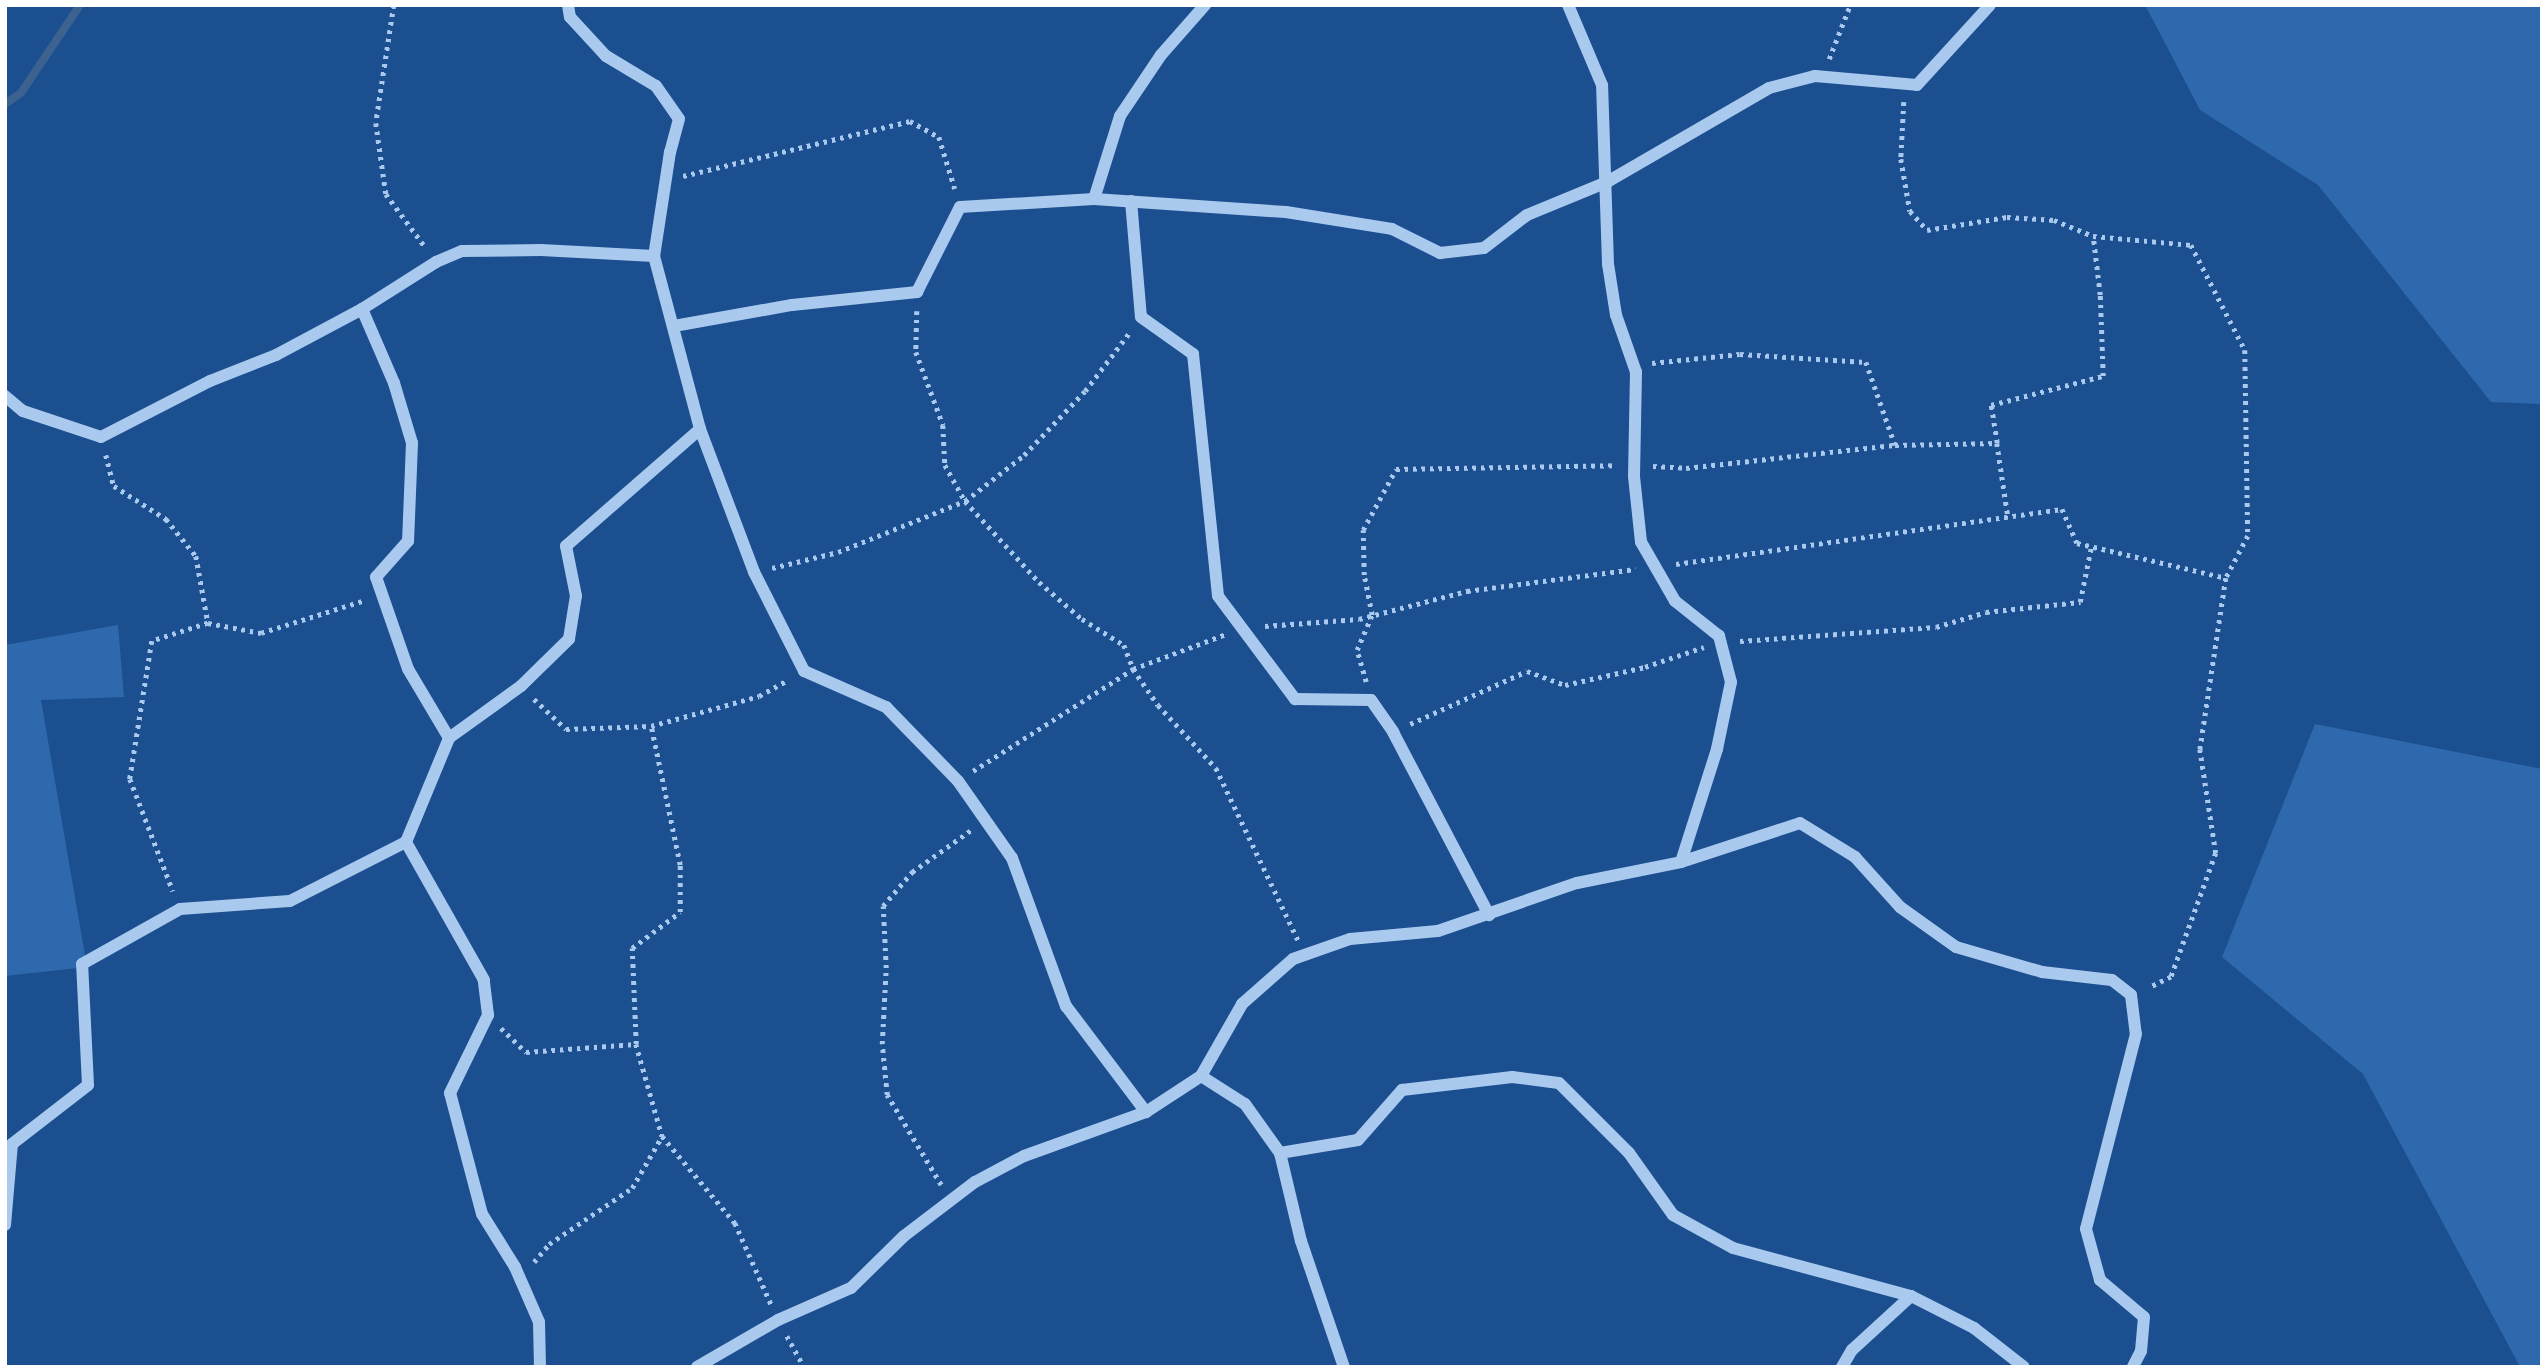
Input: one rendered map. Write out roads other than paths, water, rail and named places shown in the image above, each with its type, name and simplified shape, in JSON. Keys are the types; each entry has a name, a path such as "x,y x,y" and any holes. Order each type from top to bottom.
{"street":[{"path":"568,5 570,17 606,55 656,86 679,119 665,180 654,256 700,429 754,572 804,671 886,707 958,781 1012,859 1066,1006 1146,1112"},
{"path":"1094,199 1120,116 1161,55 1205,5"},
{"path":"1568,5 1602,85 1608,264 1616,315 1635,367 1634,465 1640,542 1675,601 1719,636 1731,682 1717,749 1681,862"},
{"path":"674,326 792,305 917,292 960,207 1094,199 1286,212 1392,229 1440,253 1484,248 1527,215 1607,182 1769,88 1822,76 1917,85 1990,5"},
{"path":"1131,201 1142,317 1193,354 1217,596 1295,699 1371,699 1393,732 1489,915"},
{"path":"5,396 23,411 101,437 210,381 276,355 362,309 436,262 462,251 541,250 654,256"},
{"path":"362,309 394,383 412,443 408,541 376,577 408,669 449,738"},
{"path":"5,1225 12,1144 88,1085 82,964 180,909 290,901 406,842 449,738 521,686 569,639 576,596 566,546 700,429"},
{"path":"697,1367 778,1320 851,1288 904,1236 975,1182 1024,1156 1146,1112 1201,1076 1242,1004 1293,959 1350,939 1438,930 1489,915 1577,883 1681,862 1800,822 1855,858 1900,907 1956,947 2042,972 2112,980 2131,995 2136,1034 2086,1229 2099,1280 2144,1317 2141,1351 2133,1367"},
{"path":"406,842 484,980 488,1015 450,1093 482,1214 520,1279 539,1322 540,1367"},
{"path":"1201,1076 1245,1104 1280,1153 1301,1241 1344,1367"},
{"path":"1280,1153 1358,1140 1402,1090 1512,1077 1559,1083 1629,1153 1673,1215 1733,1248 1912,1296 1974,1328 2024,1367"},
{"path":"1842,1367 1852,1349 1912,1296"}],"waterway":[{"path":"5,104 21,93 80,5"}]}
